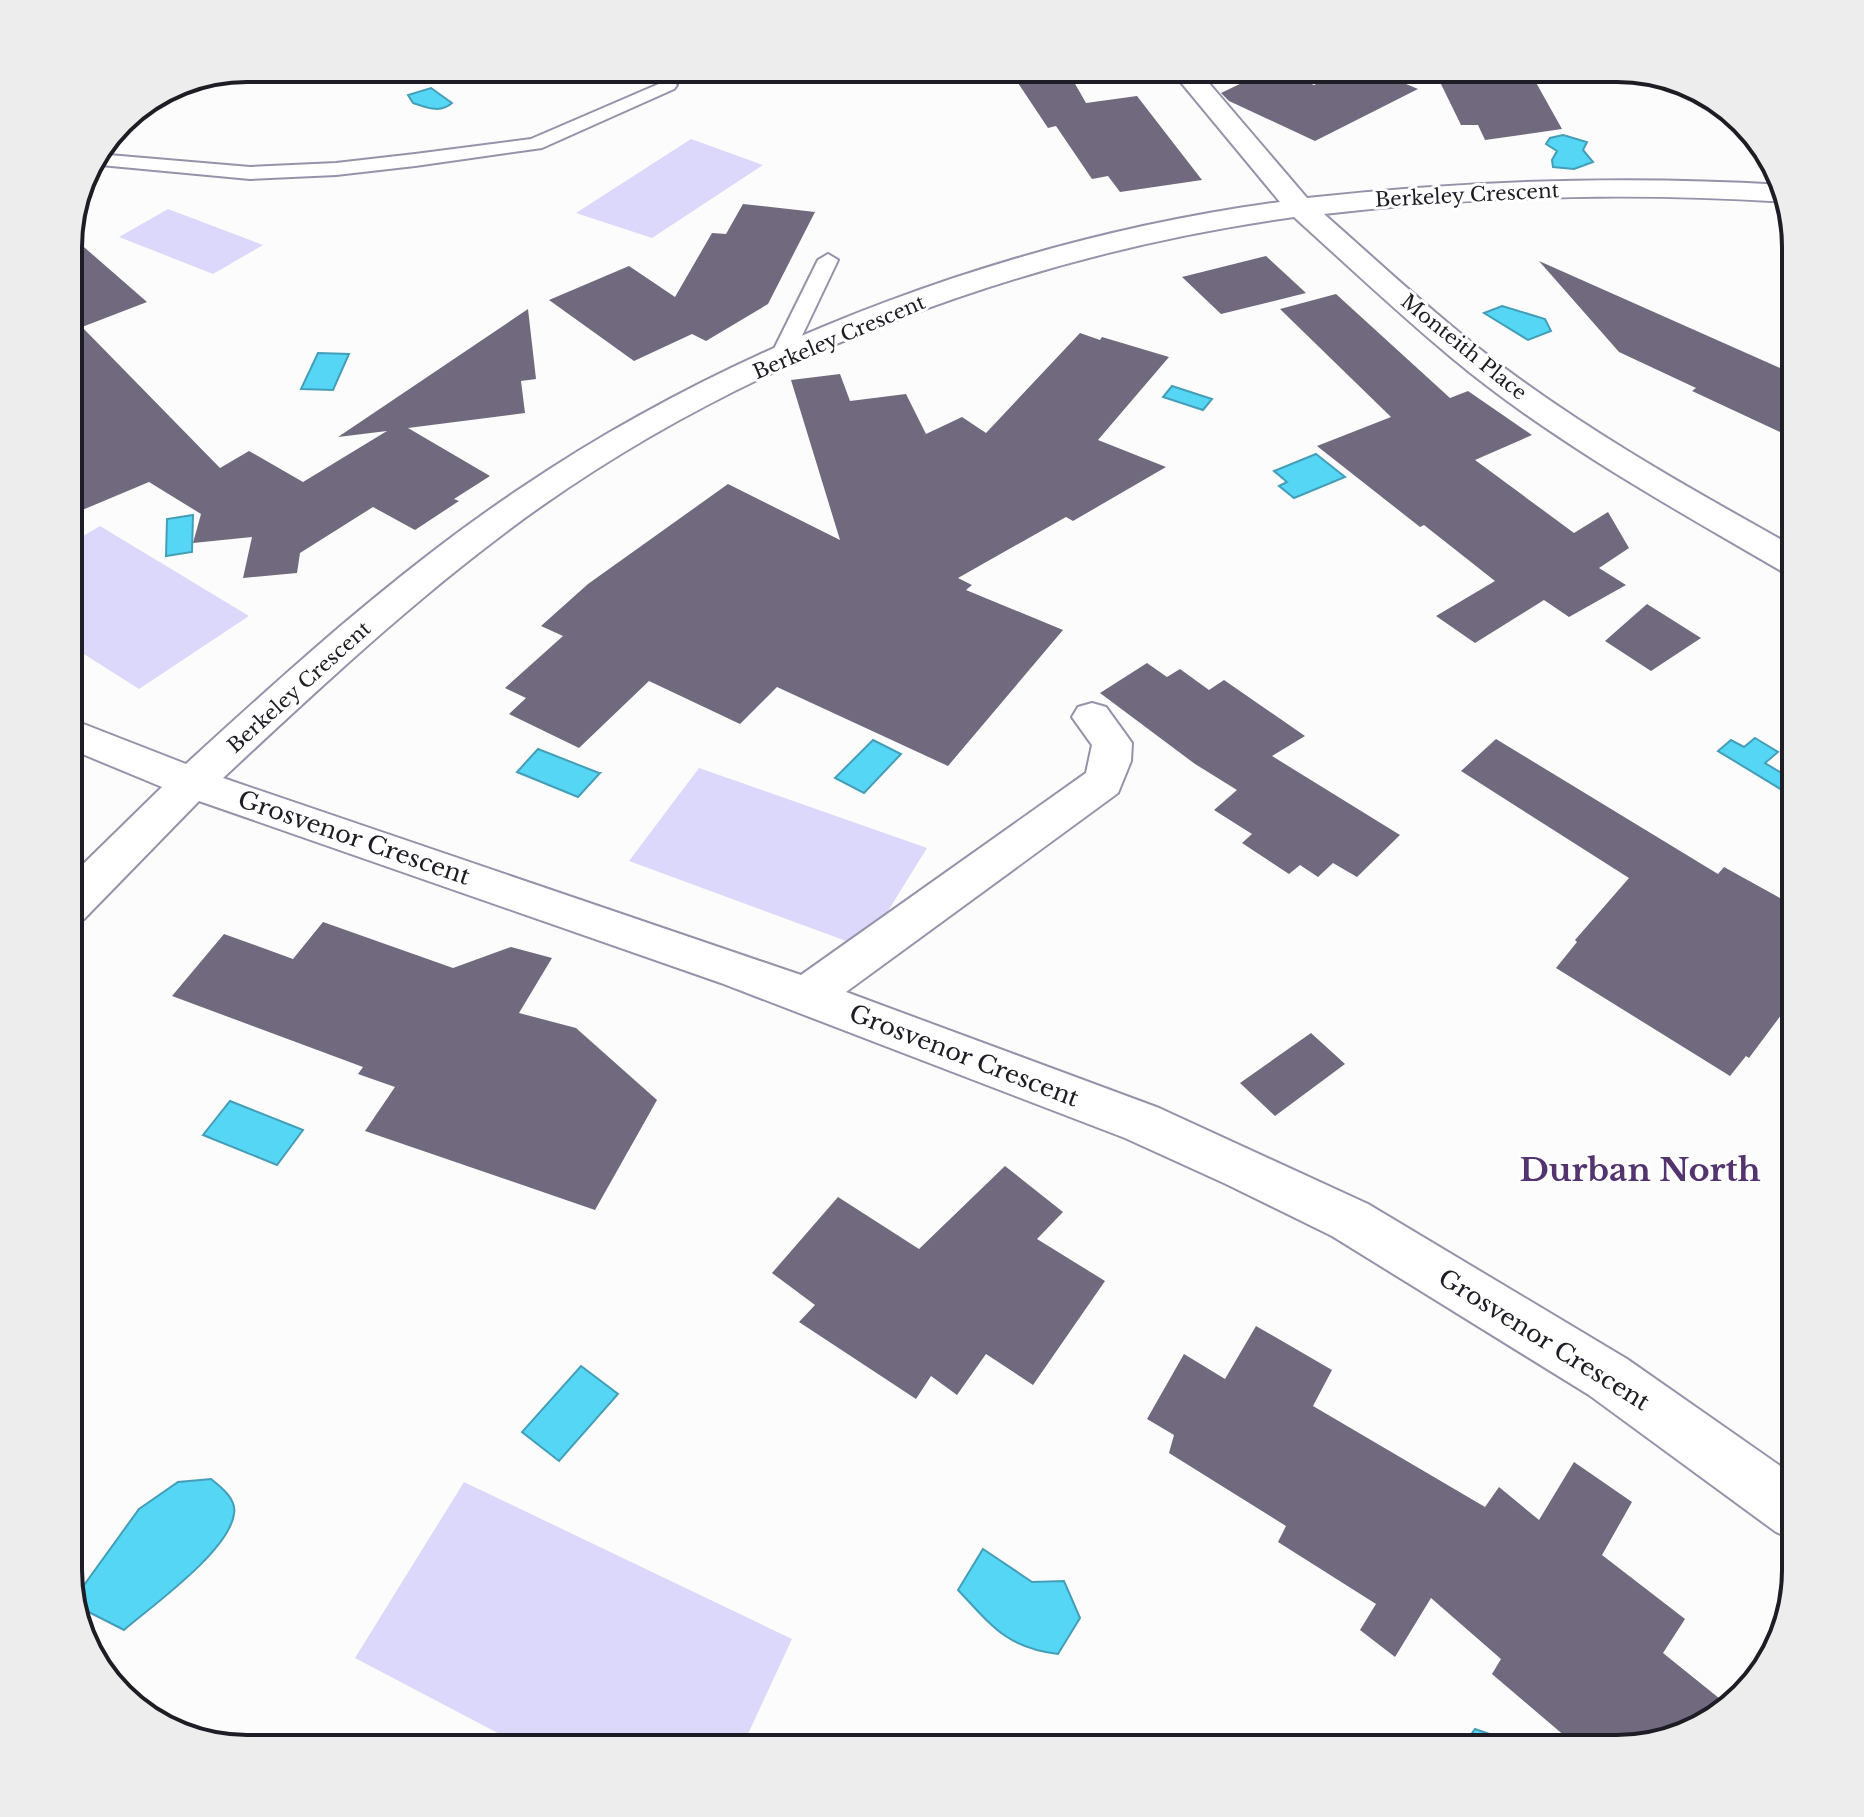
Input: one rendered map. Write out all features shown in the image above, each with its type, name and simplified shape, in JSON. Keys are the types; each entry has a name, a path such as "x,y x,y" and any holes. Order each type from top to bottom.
{"street":[{"name":"Monteith Place","path":"1194,82 1300,208 1465,353 1554,417 1698,508 1782,556"},
{"name":"Berkeley Crescent","path":"82,893 192,783 430,572 508,513 643,427 779,361 893,311 969,284 1126,240 1300,208 1425,196 1545,190 1665,189 1773,193"},
{"path":"806,996 1103,782 1111,761 1112,743 1092,717"},
{"name":"Grosvenor Crescent","path":"82,738 192,783 806,996 1142,1123 1350,1220 1608,1377 1782,1502"}],"lane":[{"path":"107,160 250,173 336,169 535,144 668,85"},
{"path":"779,361 828,260"}],"shaded area":[{"path":"691,139 763,165 652,238 576,213"},
{"path":"168,209 263,245 213,274 119,237"},
{"path":"100,526 249,616 139,689 82,653 82,537"},
{"path":"699,768 927,848 865,948 629,861"},
{"path":"464,1482 792,1639 747,1735 501,1735 355,1658"}],"water":[{"path":"431,88 452,103 433,109 413,103 408,95"},
{"path":"1563,135 1587,142 1583,150 1593,162 1574,169 1553,167 1552,160 1557,151 1546,144 1550,138"},
{"path":"1502,306 1545,319 1551,331 1528,340 1484,313"},
{"path":"318,353 349,354 333,390 301,389"},
{"path":"1172,386 1212,399 1203,410 1163,397"},
{"path":"1316,454 1345,477 1294,498 1279,486 1287,482 1274,471"},
{"path":"193,515 192,552 166,556 167,519"},
{"path":"1755,738 1778,752 1765,763 1782,773 1782,790 1718,751 1731,740 1744,747"},
{"path":"873,740 901,754 864,793 835,778"},
{"path":"538,749 600,773 578,797 517,772"},
{"path":"230,1101 303,1130 277,1165 203,1135"},
{"path":"581,1366 618,1394 559,1461 522,1432"},
{"path":"211,1479 231,1498 234,1514 219,1544 188,1576 124,1630 88,1611 83,1587 139,1509 178,1482"},
{"path":"983,1549 1032,1582 1064,1581 1080,1618 1058,1654 1013,1641 991,1624 958,1590"},
{"path":"1475,1729 1492,1735 1471,1735"}],"building":[{"path":"1017,82 1074,82 1086,103 1137,96 1202,180 1120,192 1108,176 1092,179 1056,126 1048,128"},
{"path":"1244,82 1307,82 1314,85 1320,82 1401,82 1418,89 1315,141 1229,101 1221,93"},
{"path":"1440,82 1536,82 1562,129 1485,140 1478,125 1461,125"},
{"path":"743,204 815,212 768,304 706,341 692,334 634,361 549,300 629,266 675,297 712,233 726,234"},
{"path":"82,245 147,302 82,327"},
{"path":"1266,256 1306,293 1221,314 1182,277"},
{"path":"1539,261 1782,369 1782,433 1692,391 1696,388 1619,352"},
{"path":"1336,294 1450,398 1468,391 1532,435 1475,460 1574,533 1608,512 1629,548 1599,568 1626,585 1569,617 1544,600 1475,643 1436,616 1495,581 1317,446 1391,417 1280,309"},
{"path":"528,309 536,379 521,381 525,413 408,428 490,476 415,530 373,507 300,553 297,573 243,578 252,537 193,543 201,514 149,482 82,510 82,327 220,468 249,451 303,482 387,431 338,437"},
{"path":"1080,333 1169,357 1098,440 1166,467 1073,521 1066,517 958,578 972,585 966,590 1063,630 948,766 777,687 740,724 649,681 579,748 509,714 526,698 505,688 563,636 541,626 588,584 728,484 840,540 791,380 840,374 850,401 906,394 926,434 962,417 986,433"},
{"path":"1647,604 1701,638 1651,671 1605,641"},
{"path":"1147,663 1167,677 1180,669 1209,690 1224,680 1305,736 1272,756 1400,835 1357,877 1333,863 1318,877 1300,865 1289,874 1242,843 1252,834 1214,810 1237,790 1195,764 1100,693"},
{"path":"1496,739 1718,874 1724,867 1782,899 1782,1014 1749,1058 1746,1056 1730,1076 1556,968 1577,942 1575,940 1629,878 1461,771"},
{"path":"323,922 453,968 511,947 552,958 519,1013 576,1028 657,1100 595,1210 365,1131 395,1087 358,1074 363,1067 172,996 224,934 293,959"},
{"path":"1311,1033 1345,1064 1275,1116 1240,1083"},
{"path":"1005,1166 1063,1212 1037,1239 1105,1281 1033,1385 986,1354 957,1395 931,1376 916,1399 799,1322 815,1305 772,1273 838,1197 919,1249"},
{"path":"1256,1326 1332,1370 1313,1406 1485,1507 1499,1487 1539,1520 1574,1462 1632,1502 1602,1555 1685,1619 1663,1653 1720,1699 1690,1718 1649,1732 1564,1735 1492,1674 1501,1659 1431,1598 1395,1657 1360,1630 1376,1604 1278,1542 1286,1526 1169,1453 1174,1435 1147,1419 1184,1354 1225,1379"}],"district":[{"name":"Durban North","path":"1640,1170"}]}
